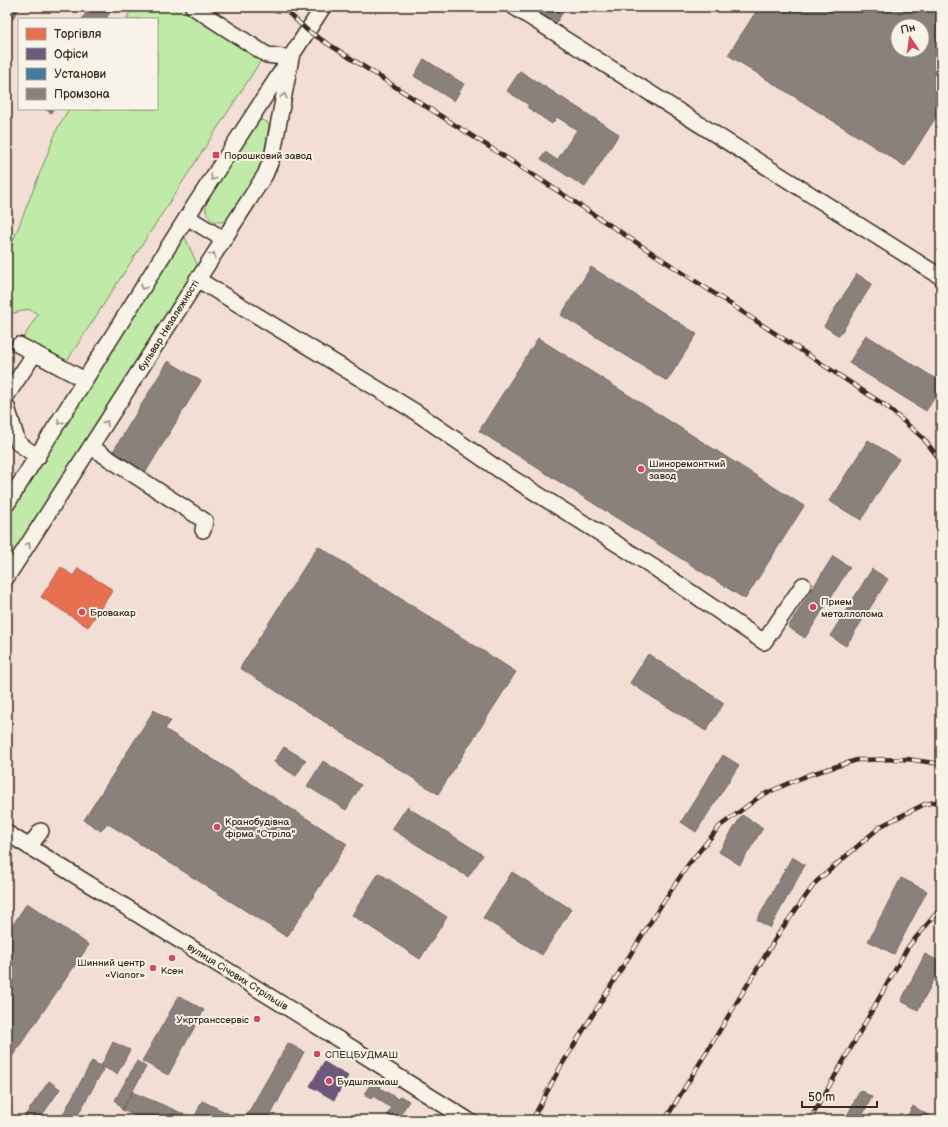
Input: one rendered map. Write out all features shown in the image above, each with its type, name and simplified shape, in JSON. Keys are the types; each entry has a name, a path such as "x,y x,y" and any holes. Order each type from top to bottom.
{"street":[{"path":"193,7 211,12 267,55 291,58"},
{"name":"бульвар Незалежності","path":"7,503 38,457 187,217 324,7"},
{"path":"514,7 941,277"},
{"name":"бульвар Незалежності","path":"7,578 265,175 272,158 291,58"},
{"path":"249,121 258,117 268,117 272,121 276,134"},
{"path":"187,217 223,239"},
{"path":"198,279 414,411 502,471 652,566 764,642 803,585"},
{"path":"19,345 85,380"},
{"path":"7,395 35,354"},
{"path":"7,407 18,443 38,457"},
{"path":"91,447 204,521 203,530"},
{"path":"29,847 41,831"},
{"name":"вулиця Січових Стрільців","path":"7,833 468,1120"}],"shaded area":[{"path":"7,7 941,7 941,1120 7,1120"}],"green space":[{"path":"133,7 190,7 264,56 65,364 22,340 38,314 28,309 7,315 7,256 58,127 68,110 158,110 158,18 127,18"},
{"path":"261,120 267,122 269,125 262,166 230,218 220,222 215,221 208,216 206,211 208,200 257,122"},
{"path":"184,235 198,266 7,564 7,517"}],"building: Торгівля":[{"name":"Бровакар","path":"61,567 73,576 78,568 113,590 88,627 41,597"}],"building: Офіси":[{"name":"Будшляхмаш","path":"324,1062 348,1076 334,1100 310,1086"}],"building: Установи":[{"path":"7,205 11,207 7,214"}],"building: Промзона":[{"path":"7,7 20,7 7,28"},
{"path":"101,7 113,7 107,18 83,18 89,8 97,13"},
{"path":"545,7 566,7 553,28 538,18"},
{"path":"759,7 941,7 941,109 905,166 728,55"},
{"path":"424,59 464,84 454,101 414,76"},
{"path":"520,71 619,134 585,187 541,159 545,152 557,160 577,130 557,117 552,124 527,107 529,105 507,91"},
{"path":"591,267 697,334 667,381 561,315"},
{"path":"857,274 872,284 839,336 824,326"},
{"path":"866,335 941,382 941,388 926,411 849,363"},
{"name":"Шиноремонтний завод","path":"538,338 804,506 745,599 479,431"},
{"path":"168,361 201,381 142,478 109,458"},
{"path":"868,440 899,459 861,520 829,501"},
{"path":"318,546 516,672 438,794 240,668"},
{"name":"Прием металлолома","path":"833,556 850,567 805,638 788,627"},
{"path":"872,569 888,579 846,646 830,636"},
{"path":"648,654 724,703 706,731 630,683"},
{"name":"Кранобудівна фірма \"Стріла\"","path":"154,710 171,721 165,729 347,844 287,937 107,823 101,831 84,820"},
{"path":"284,747 306,760 296,776 274,762"},
{"path":"723,755 739,765 696,832 681,822"},
{"path":"323,761 361,785 346,810 307,786"},
{"path":"407,807 483,855 468,877 392,829"},
{"path":"742,815 763,828 740,865 719,852"},
{"path":"792,857 805,865 770,928 757,920"},
{"path":"512,872 571,909 542,955 483,918"},
{"path":"379,873 447,917 420,959 352,915"},
{"path":"901,878 927,891 894,954 868,941"},
{"path":"27,903 89,945 7,1064 7,934"},
{"path":"925,954 941,962 941,966 918,1010 901,1001"},
{"path":"179,996 204,1010 168,1075 142,1061"},
{"path":"113,1042 130,1050 117,1074 101,1066"},
{"path":"288,1043 304,1052 268,1120 244,1120"},
{"path":"92,1061 104,1068 75,1120 65,1120 61,1118"},
{"path":"137,1061 146,1067 122,1110 115,1100"},
{"path":"374,1079 382,1085 380,1088 398,1099 400,1096 409,1101 397,1120 387,1115 391,1108 373,1096 371,1099 364,1094"},
{"path":"49,1081 60,1089 39,1120 22,1120"},
{"path":"860,1090 872,1097 859,1120 848,1114"},
{"path":"132,1092 175,1110 171,1120 145,1120 122,1110"},
{"path":"202,1101 242,1120 194,1119"},
{"path":"913,1106 931,1117 929,1120 905,1120"},
{"path":"175,1110 194,1119 197,1120 171,1120"},
{"path":"107,1114 120,1120 104,1120"}],"railway":[{"path":"282,7 308,31 538,178 886,406 923,438 941,461"},
{"path":"532,1120 561,1066 658,910 688,865 720,826 762,795 808,775 857,760 907,759 941,764"},
{"path":"665,1120 779,933 816,882 881,826 925,804 941,801"},
{"path":"810,1120 908,947 941,908"}],"place":[{"name":"Порошковий завод","path":"216,155"},
{"name":"Шиноремонтний завод","path":"641,469"},
{"name":"Прием металлолома","path":"813,607"},
{"name":"Бровакар","path":"82,612"},
{"name":"Кранобудівна фірма \"Стріла\"","path":"217,827"},
{"name":"Ксен","path":"172,958"},
{"name":"Шинний центр «Vianor»","path":"153,968"},
{"name":"Укртранссервіс","path":"257,1019"},
{"name":"СПЕЦБУДМАШ","path":"317,1054"},
{"name":"Будшляхмаш","path":"329,1081"}]}
